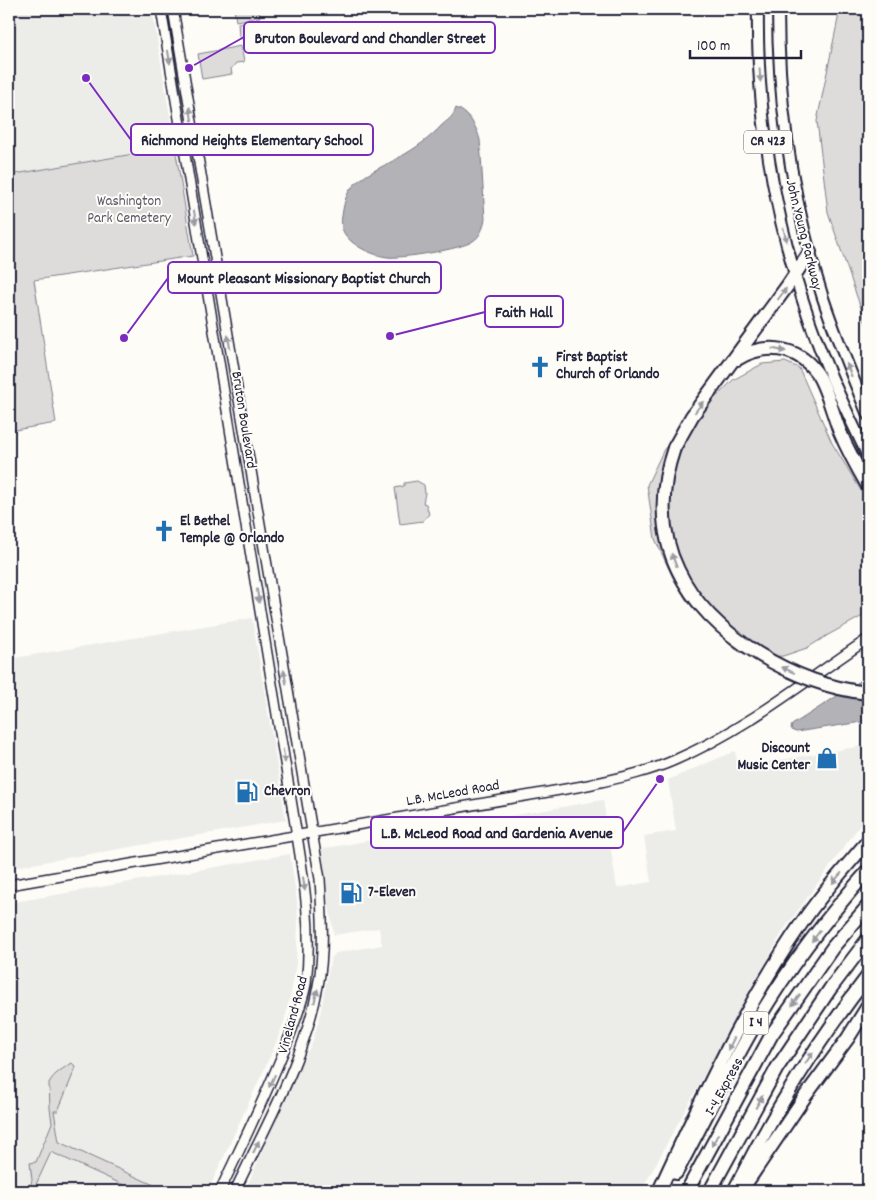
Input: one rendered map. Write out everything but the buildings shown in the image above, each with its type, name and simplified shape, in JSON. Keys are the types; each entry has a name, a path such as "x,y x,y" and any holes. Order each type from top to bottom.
{"highway":[{"path":"810,252 733,362 692,416 674,448 665,484 663,502 664,526 678,570 706,610 730,633 763,657 787,670 839,688 868,693"},
{"path":"733,362 756,350 770,348 788,352 808,363 819,377 840,433 868,486"},
{"path":"659,1191 694,1115 772,971 802,924 829,887 868,841"},
{"name":"I 4","path":"666,1191 758,1020 778,988 868,870"},
{"name":"I-4 Express","path":"687,1191 772,1034 833,947 868,906"},
{"path":"710,1191 777,1068 830,989 868,939"},
{"path":"734,1191 771,1121 808,1059 868,976"},
{"path":"740,1191 848,1038 868,1006"}],"main road":[{"name":"John Young Parkway","path":"758,9 761,83 768,144 781,218 795,273 823,357 868,456"},
{"name":"John Young Parkway","path":"778,9 779,62 785,126 795,189 823,298 868,415"}],"street":[{"name":"Bruton Boulevard","path":"160,9 297,836"},
{"name":"Bruton Boulevard","path":"174,9 311,834"},
{"path":"181,134 194,132"},
{"path":"206,285 219,283"},
{"path":"250,548 263,546"},
{"name":"L.B. McLeod Road","path":"9,885 311,834 620,778 655,767 697,750 741,726 868,639"},
{"name":"Vineland Road","path":"235,1191 295,1063 308,1026 319,985 322,913 320,879 311,834"},
{"name":"Vineland Road","path":"220,1191 279,1066 305,986 308,950 308,912 297,836"}],"shaded area":[{"path":"9,9 152,9 175,147 9,175"},
{"path":"456,108 465,113 472,121 480,140 485,219 478,237 467,244 457,247 431,253 394,257 373,253 352,242 344,233 341,224 346,197 349,191 365,176 406,154 422,143 454,114"},
{"path":"252,618 286,820 9,868 9,659"},
{"path":"868,676 868,721 793,731 792,725"},
{"path":"868,745 868,814 783,931 641,1191 245,1191 296,1074 312,1043 319,1020 331,958 336,953 382,945 379,928 334,935 321,849 603,800 617,888 651,882 644,836 676,831 668,780 735,751 738,767"},
{"path":"290,854 297,902 298,925 296,964 284,1022 208,1191 9,1191 9,903"}],"green space":[{"path":"234,9 258,9 260,17 236,21"},
{"path":"840,9 868,9 868,329 828,212 817,121"},
{"path":"257,20 261,22 258,32 249,39 239,37 238,23"},
{"path":"241,46 244,62 236,63 231,69 232,74 202,79 198,54"},
{"name":"Washington Park Cemetery","path":"175,147 193,256 34,280 56,423 9,431 9,175"},
{"path":"785,362 799,368 832,443 868,502 868,613 807,648 783,656 755,658 738,651 705,621 687,601 674,580 655,539 647,485 664,449 733,380 762,364"},
{"path":"417,481 424,485 423,503 426,504 429,514 423,521 400,524 395,488 404,486 404,483"},
{"path":"72,1063 76,1067 58,1111 54,1111 59,1142 167,1191 137,1191 51,1152 33,1191 29,1191 32,1180 30,1163 36,1162 52,1123 49,1083 56,1074"}],"place":[{"name":"Bruton Boulevard and Chandler Street","path":"189,68"},
{"name":"Richmond Heights Elementary School","path":"86,78"},
{"name":"Faith Hall","path":"390,336"},
{"name":"Mount Pleasant Missionary Baptist Church","path":"124,338"},
{"name":"First Baptist Church of Orlando","path":"540,367"},
{"name":"El Bethel Temple @ Orlando","path":"164,531"},
{"name":"Discount Music Center","path":"827,758"},
{"name":"L.B. McLeod Road and Gardenia Avenue","path":"660,779"},
{"name":"Chevron","path":"247,792"},
{"name":"7-Eleven","path":"351,893"}]}
